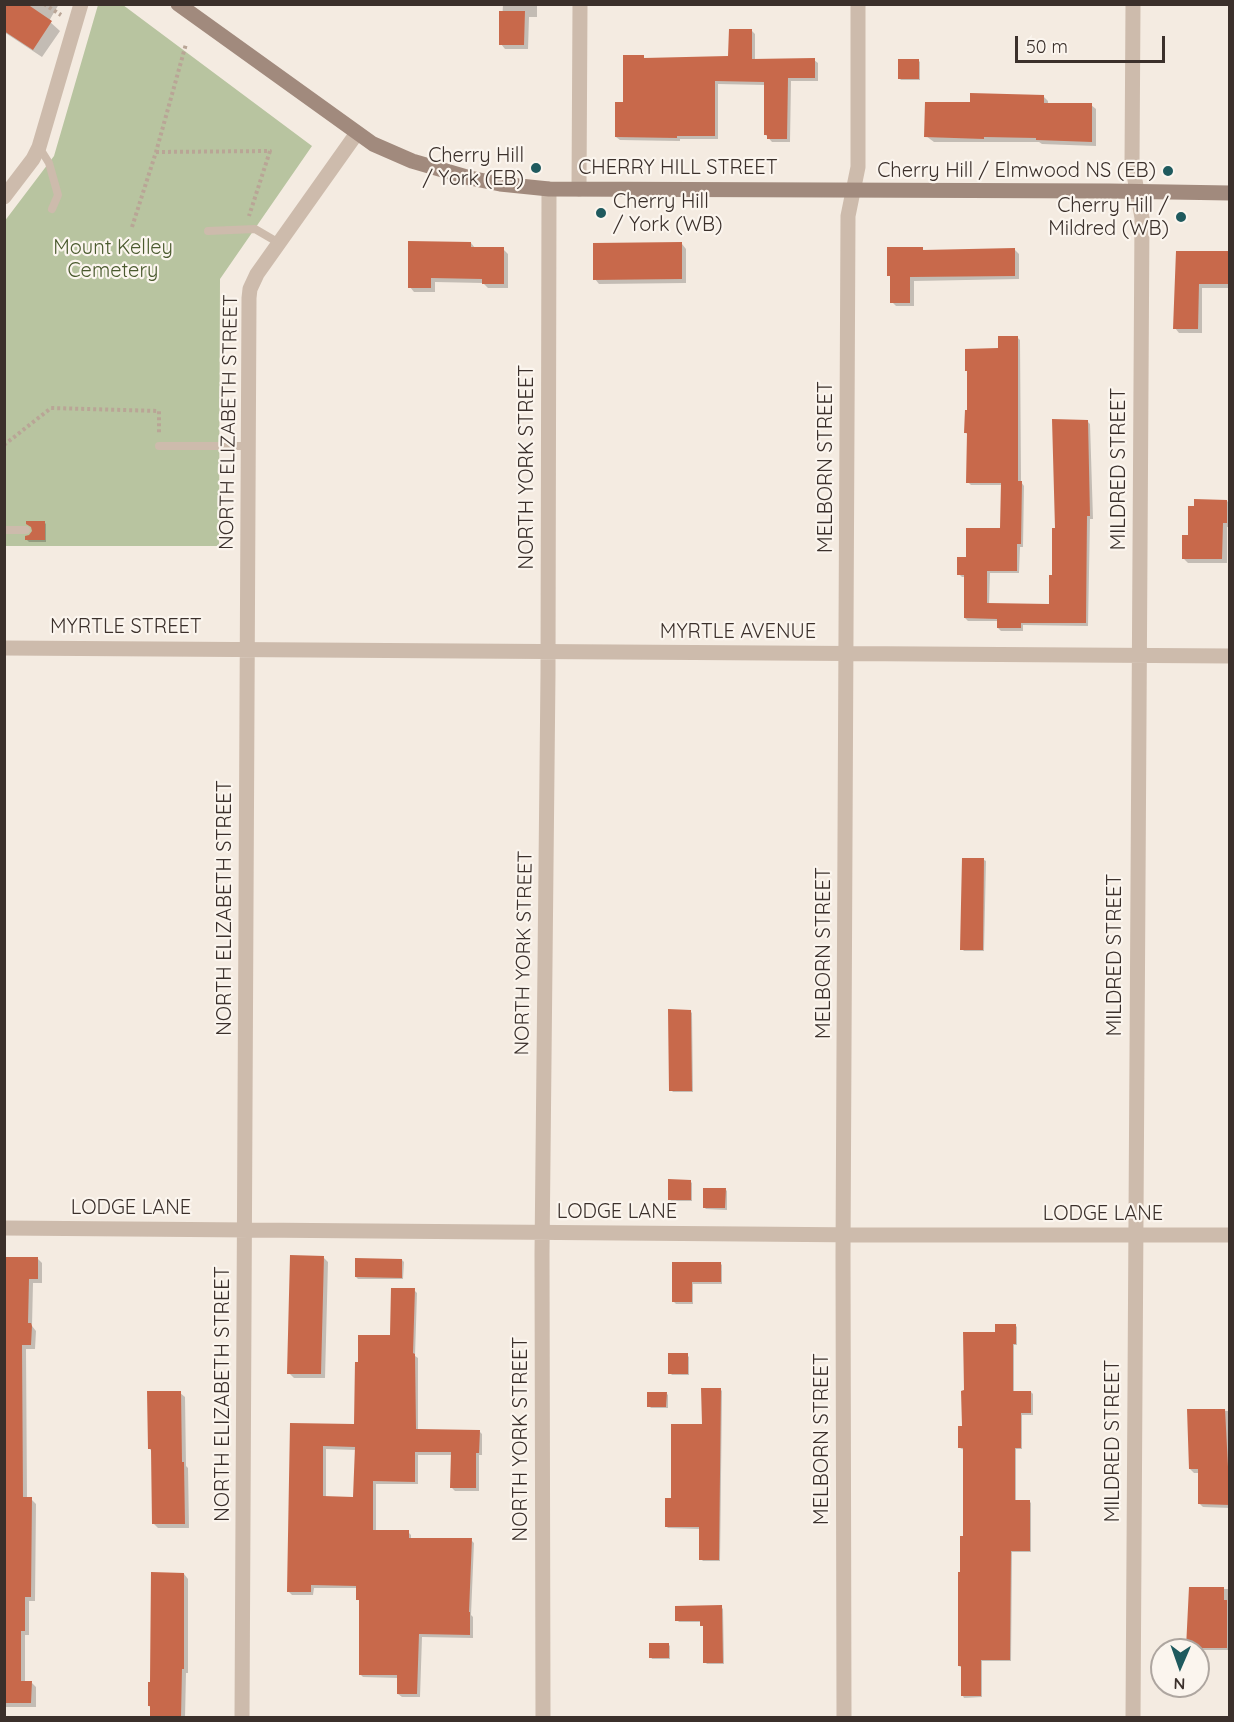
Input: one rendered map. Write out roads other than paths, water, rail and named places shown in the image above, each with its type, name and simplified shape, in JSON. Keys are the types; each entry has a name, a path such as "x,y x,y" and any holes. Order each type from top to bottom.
{"street":[{"path":"4,197 33,159 39,147 81,4"},
{"path":"579,189 580,4"},
{"name":"MELBORN STREET","path":"844,1718 843,1235 848,216 858,167 858,4"},
{"name":"MILDRED STREET","path":"1132,4 1132,164 1142,218 1133,1718"},
{"name":"CHERRY HILL STREET","path":"181,6 373,144 441,171 500,184 549,189 1230,194"},
{"name":"NORTH ELIZABETH STREET","path":"242,1718 250,288 257,274 357,133"},
{"name":"NORTH YORK STREET","path":"543,1718 542,1232 548,651 549,189"},
{"name":"MYRTLE STREET","path":"4,648 247,649"},
{"name":"MYRTLE AVENUE","path":"247,649 1230,656"},
{"name":"LODGE LANE","path":"4,1228 843,1235 1230,1235"}],"lane":[{"path":"39,147 49,163 58,195 52,209"},
{"path":"208,231 255,229 279,243"},
{"path":"159,446 248,446"},
{"path":"4,530 26,530"}],"place":[{"name":"Cherry Hill / York (EB)","path":"536,168"},
{"name":"Cherry Hill / Elmwood NS (EB)","path":"1168,171"},
{"name":"Cherry Hill / York (WB)","path":"601,213"},
{"name":"Cherry Hill / Mildred (WB)","path":"1181,217"}],"park label":[{"name":"Mount Kelley Cemetery","path":"113,260"}]}
